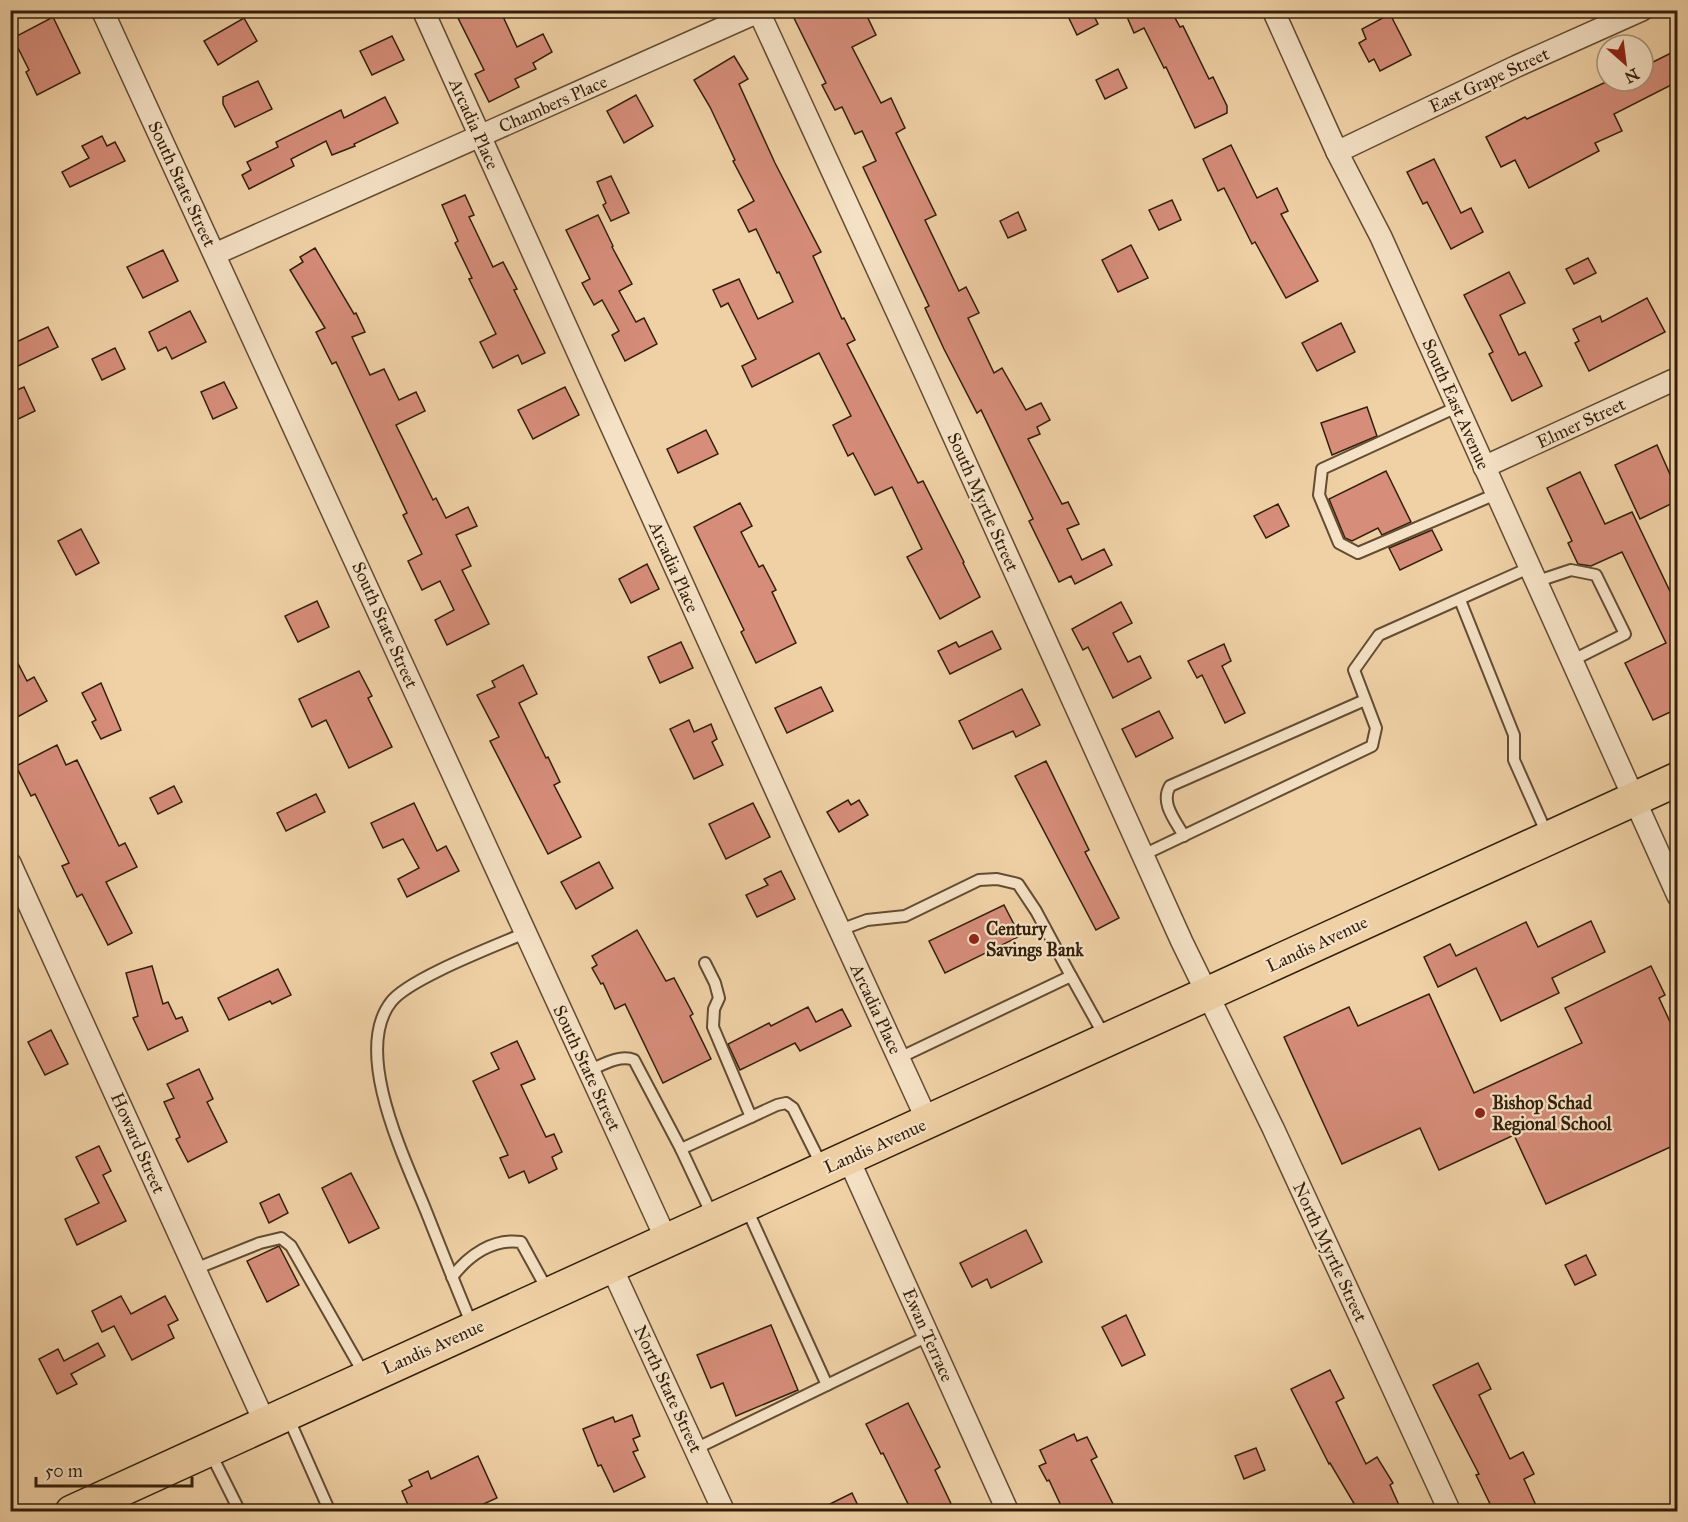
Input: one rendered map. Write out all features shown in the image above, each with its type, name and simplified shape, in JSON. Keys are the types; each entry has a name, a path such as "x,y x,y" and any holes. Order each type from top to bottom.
{"main road":[{"name":"Landis Avenue","path":"72,1512 1677,779"}],"street":[{"name":"South State Street","path":"102,10 667,1241"},
{"name":"Arcadia Place","path":"423,10 928,1122"},
{"name":"South East Avenue","path":"1273,10 1338,152 1381,237 1677,896"},
{"name":"East Grape Street","path":"1338,152 1517,66 1641,10"},
{"name":"Chambers Place","path":"215,254 758,11"},
{"name":"South Myrtle Street","path":"758,11 1208,994"},
{"name":"Elmer Street","path":"1484,467 1677,378"},
{"name":"Howard Street","path":"10,863 195,1269 276,1419"},
{"name":"North Myrtle Street","path":"1208,994 1273,1128 1450,1512"},
{"name":"Ewan Terrace","path":"836,1164 928,1336 1008,1512"},
{"name":"North State Street","path":"611,1266 724,1512"}],"lane":[{"path":"1457,407 1322,469 1319,495 1339,543 1358,553 1496,494"},
{"path":"1143,855 1371,746 1376,728 1354,670 1379,636 1460,600 1532,575 1571,570 1596,575 1625,634 1571,661"},
{"path":"1460,600 1514,735 1514,760 1549,838"},
{"path":"1184,836 1167,804 1166,793 1170,786 1365,700"},
{"path":"840,930 867,920 905,916 979,880 997,879 1018,884 1036,911 1107,1040"},
{"path":"473,1329 388,1118 378,1069 378,1030 391,1001 417,982 525,933"},
{"path":"705,963 715,983 719,998 714,1009 713,1027 751,1117"},
{"path":"899,1058 1071,976"},
{"path":"588,1071 618,1059 628,1057 634,1060 681,1149 714,1219"},
{"path":"681,1149 786,1103 793,1108 836,1164"},
{"path":"745,1205 827,1385"},
{"path":"195,1269 260,1243 280,1238 291,1246 366,1378"},
{"path":"452,1276 463,1263 485,1248 508,1240 521,1242 550,1294"},
{"path":"695,1449 928,1336"},
{"path":"276,1419 330,1512"},
{"path":"209,1449 240,1512"}],"building":[{"path":"474,10 500,10 517,47 543,34 552,52 533,63 536,69 515,79 519,87 489,102 475,74 484,70 458,18"},
{"path":"790,10 864,10 876,35 852,47 881,103 891,98 905,128 896,133 936,215 925,220 959,291 966,287 979,313 968,318 994,373 1002,368 1026,410 1041,403 1050,420 1037,427 1040,434 1028,439 1062,504 1068,502 1079,524 1067,529 1082,560 1104,549 1112,565 1075,584 1071,576 1059,582 1029,521 1033,519 981,410 977,413 944,349 925,308 929,306 863,167 876,161 862,131 855,134 842,107 835,110 822,85 826,83"},
{"path":"1065,10 1091,10 1098,24 1077,35"},
{"path":"1124,10 1180,10 1173,14 1180,27 1183,26 1209,79 1213,77 1227,106 1227,113 1195,128 1166,67 1164,68 1144,28 1134,33"},
{"path":"1390,14 1411,55 1380,71 1374,59 1369,62 1359,43 1366,39 1362,29"},
{"path":"53,17 80,73 37,95 26,72 29,70 13,38"},
{"path":"244,18 257,41 218,65 204,41"},
{"path":"392,36 404,60 372,75 360,51"},
{"path":"1677,50 1677,82 1614,114 1622,131 1595,143 1599,151 1529,188 1515,160 1501,167 1486,137 1525,117 1527,119 1595,87 1595,93 1655,93 1655,61"},
{"path":"734,56 748,79 739,84 775,163 821,252 813,256 842,319 844,318 855,340 847,344 918,483 923,481 980,597 940,619 907,557 922,549 892,487 875,495 853,453 848,456 833,425 851,416 819,353 752,387 742,366 756,359 728,303 721,307 713,290 739,279 758,319 793,302 756,229 749,232 738,210 754,201 733,161 735,160 710,107 694,80"},
{"path":"1118,69 1127,88 1105,99 1096,80"},
{"path":"258,81 272,109 235,127 223,104 223,97"},
{"path":"636,95 653,126 624,143 607,111"},
{"path":"385,97 398,123 354,144 355,146 332,155 326,141 291,159 294,166 249,189 242,175 251,170 247,162 278,147 276,142 341,110 344,118"},
{"path":"102,136 107,146 115,142 125,161 70,187 62,172 89,158 82,146"},
{"path":"1231,145 1257,198 1277,188 1288,211 1281,214 1318,281 1286,298 1255,242 1252,244 1224,188 1218,191 1203,159"},
{"path":"1434,159 1461,213 1471,208 1483,232 1451,249 1427,202 1423,204 1407,172"},
{"path":"611,176 629,213 611,221 603,205 606,203 597,182"},
{"path":"465,195 474,215 469,217 493,267 503,262 545,353 522,364 518,355 493,368 480,342 496,334 469,279 472,278 455,243 458,241 442,205"},
{"path":"1172,200 1181,220 1159,230 1149,210"},
{"path":"1018,212 1026,230 1008,238 1000,221"},
{"path":"598,215 632,284 619,291 636,322 644,318 657,344 625,361 612,335 619,331 602,300 594,305 582,283 590,279 566,230"},
{"path":"1131,245 1148,278 1118,292 1102,260"},
{"path":"315,248 354,314 356,313 365,332 352,337 370,375 384,369 399,400 416,392 425,411 396,425 433,500 436,498 446,518 468,507 477,526 456,535 471,566 462,570 489,624 447,645 435,620 454,610 440,581 422,590 408,561 422,554 403,515 407,513 336,362 332,364 316,332 325,328 290,270 303,262 300,257"},
{"path":"163,250 178,281 143,298 127,267"},
{"path":"1588,258 1596,273 1574,284 1566,269"},
{"path":"1509,272 1525,303 1500,315 1519,355 1525,352 1542,386 1512,401 1489,354 1493,352 1464,295"},
{"path":"1647,298 1665,332 1589,371 1575,343 1579,341 1573,329 1600,316 1602,322"},
{"path":"190,311 206,342 172,359 166,347 158,351 149,332"},
{"path":"1341,323 1355,352 1317,371 1302,343"},
{"path":"48,327 58,347 16,367 10,355 10,345"},
{"path":"115,348 125,369 102,380 92,359"},
{"path":"224,382 237,408 213,419 201,392"},
{"path":"24,387 35,411 10,423 10,393"},
{"path":"565,387 579,415 533,439 518,410"},
{"path":"1367,407 1377,436 1332,455 1321,423"},
{"path":"706,430 718,454 678,473 667,449"},
{"path":"1657,445 1677,490 1677,501 1640,519 1615,465"},
{"path":"1386,471 1411,522 1382,535 1378,528 1352,541 1345,538 1329,499"},
{"path":"1580,472 1605,524 1632,512 1677,606 1677,709 1653,720 1625,663 1666,643 1622,552 1591,566 1578,564 1568,543 1572,541 1547,488"},
{"path":"740,503 752,526 741,532 759,567 763,565 776,590 772,592 796,643 756,663 741,632 744,630 694,527"},
{"path":"1278,504 1289,526 1266,538 1254,516"},
{"path":"81,529 99,563 76,575 58,541"},
{"path":"1432,530 1442,550 1400,570 1389,548"},
{"path":"647,564 659,589 631,603 619,579"},
{"path":"317,601 329,627 298,642 285,616"},
{"path":"1121,602 1132,623 1113,633 1128,662 1140,656 1151,678 1113,698 1088,647 1083,650 1072,629"},
{"path":"992,631 1001,649 950,674 938,651 956,642 959,647"},
{"path":"681,642 693,668 660,683 648,657"},
{"path":"1224,644 1231,661 1222,666 1245,713 1225,723 1202,675 1197,678 1188,661"},
{"path":"10,648 27,681 34,677 47,701 10,721"},
{"path":"523,665 537,694 519,703 560,782 554,785 581,837 548,854 490,741 499,737 477,695 495,687 492,681"},
{"path":"359,671 372,696 368,698 392,747 349,768 326,720 312,727 299,699"},
{"path":"101,683 121,730 101,739 92,722 96,720 82,693"},
{"path":"821,687 833,711 787,733 775,708"},
{"path":"1022,689 1040,725 1016,737 1013,731 973,749 959,721"},
{"path":"1159,711 1173,738 1136,757 1122,729"},
{"path":"689,720 694,732 711,724 717,739 712,742 723,765 694,779 670,729"},
{"path":"57,745 66,765 77,760 119,846 125,843 137,867 106,882 132,933 108,945 82,894 77,897 62,866 69,863 35,794 31,796 16,766"},
{"path":"1046,761 1089,850 1085,852 1119,918 1096,930 1015,776"},
{"path":"174,786 182,802 158,814 150,798"},
{"path":"316,794 325,812 286,831 277,813"},
{"path":"848,800 851,805 859,800 868,815 839,832 827,812"},
{"path":"414,803 437,851 446,846 459,871 407,897 398,879 419,868 403,839 383,848 371,823"},
{"path":"753,803 770,837 726,859 709,824"},
{"path":"599,862 613,888 576,909 561,882"},
{"path":"781,871 795,899 757,917 746,895 768,885 764,879"},
{"name":"Century Savings Bank","path":"1004,905 1020,936 945,973 929,941"},
{"path":"1591,921 1605,952 1552,978 1559,993 1501,1021 1476,968 1438,987 1424,957 1450,944 1456,956 1526,922 1538,947"},
{"path":"637,930 666,981 674,978 693,1014 690,1016 711,1059 663,1083 625,1004 615,1009 603,983 601,984 592,968 597,965 592,956"},
{"path":"152,966 163,1004 168,1002 176,1019 182,1017 188,1031 148,1050 133,1018 138,1016 126,973"},
{"path":"1651,966 1665,995 1659,998 1677,1037 1677,1144 1546,1204 1514,1135 1439,1170 1420,1128 1342,1164 1284,1037 1349,1007 1358,1026 1429,994 1474,1093 1582,1043 1565,1008"},
{"path":"278,969 291,995 272,1004 270,1001 229,1020 218,998"},
{"path":"808,1007 816,1022 842,1009 851,1026 800,1051 795,1043 740,1070 728,1044 769,1023 771,1026"},
{"path":"51,1030 68,1064 45,1075 28,1042"},
{"path":"517,1041 535,1079 521,1085 546,1137 554,1134 562,1152 552,1157 557,1169 529,1183 524,1171 509,1178 500,1158 508,1155 473,1081 499,1069 491,1053"},
{"path":"199,1069 213,1099 207,1102 227,1142 188,1162 176,1139 180,1137 164,1102 174,1098 167,1084"},
{"path":"99,1146 111,1171 103,1175 126,1221 77,1245 65,1219 99,1203 76,1157"},
{"path":"351,1173 379,1228 349,1243 322,1188"},
{"path":"279,1194 288,1213 269,1223 260,1203"},
{"path":"1026,1230 1042,1262 991,1288 987,1279 972,1287 960,1263"},
{"path":"279,1246 299,1285 267,1302 247,1261"},
{"path":"1586,1255 1596,1275 1575,1285 1565,1265"},
{"path":"121,1296 131,1314 165,1296 178,1320 168,1325 174,1338 132,1360 114,1326 102,1332 92,1311"},
{"path":"1126,1315 1145,1355 1122,1366 1102,1327"},
{"path":"771,1325 798,1390 736,1416 723,1383 711,1388 697,1355"},
{"path":"98,1343 105,1356 71,1374 77,1384 57,1394 39,1359 58,1349 64,1361"},
{"path":"1478,1363 1491,1389 1479,1395 1510,1459 1523,1452 1534,1474 1524,1479 1539,1512 1494,1512 1476,1475 1479,1474 1433,1385"},
{"path":"1330,1370 1344,1398 1336,1402 1366,1464 1377,1457 1393,1483 1390,1485 1402,1512 1359,1512 1329,1464 1291,1389"},
{"path":"908,1403 940,1467 935,1470 955,1512 912,1512 866,1424"},
{"path":"632,1415 640,1436 633,1439 638,1450 633,1452 645,1477 614,1492 601,1465 598,1466 583,1429 613,1417 615,1422"},
{"path":"1074,1434 1077,1441 1087,1437 1097,1457 1091,1460 1117,1512 1064,1512 1049,1480 1047,1481 1039,1466 1046,1463 1040,1450"},
{"path":"1256,1448 1265,1470 1244,1479 1235,1456"},
{"path":"478,1456 497,1498 466,1512 411,1512 402,1491 412,1486 409,1480 428,1471 431,1479"},
{"path":"852,1493 861,1512 814,1512"}],"place":[{"name":"Century Savings Bank","path":"974,939"},
{"name":"Bishop Schad Regional School","path":"1480,1113"}]}
